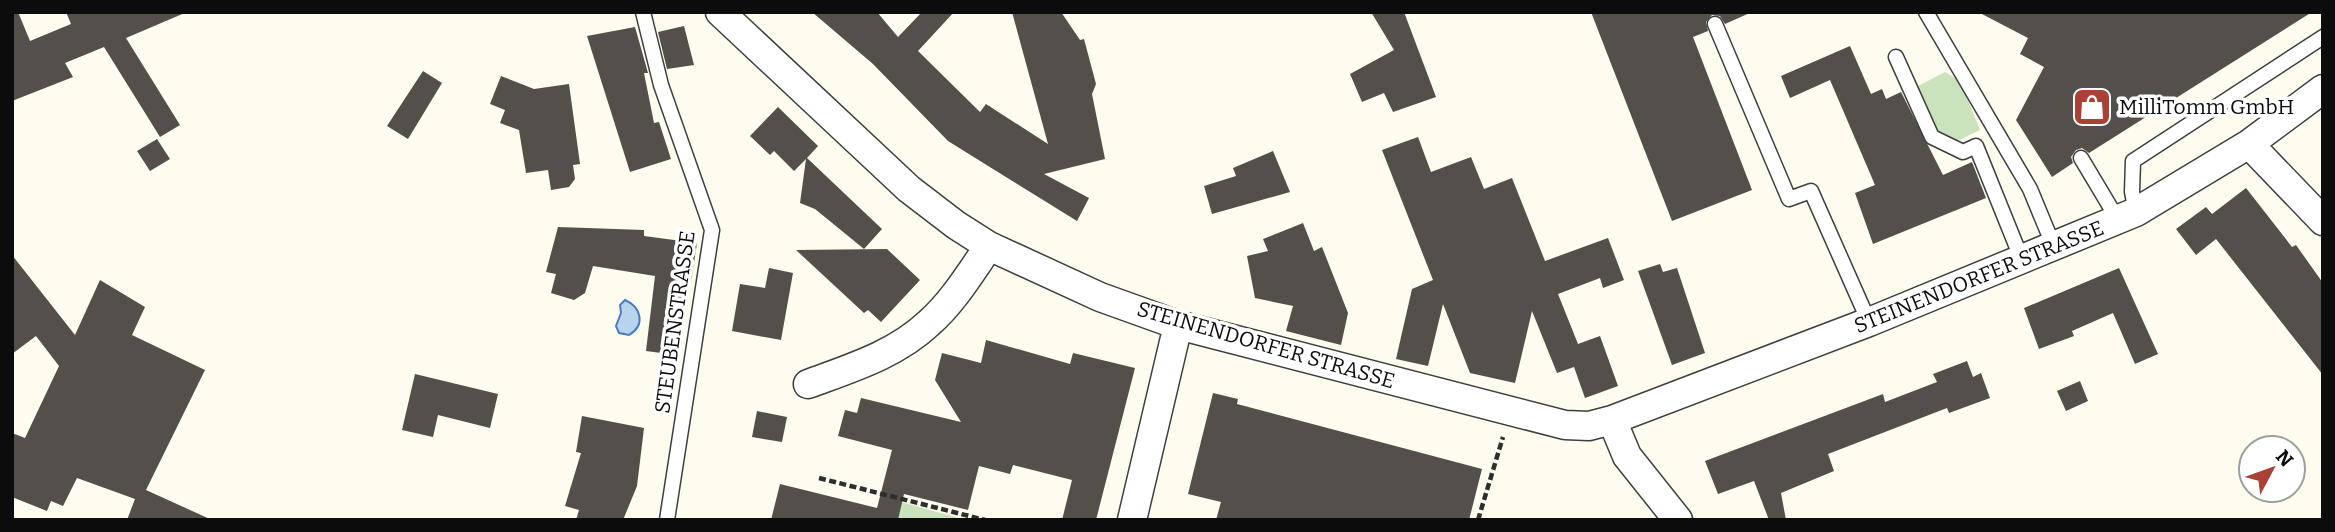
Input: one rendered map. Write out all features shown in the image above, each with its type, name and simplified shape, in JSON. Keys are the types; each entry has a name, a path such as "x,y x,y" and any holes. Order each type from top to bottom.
{"street":[{"name":"STEINENDORFER STRASSE","path":"720,12 899,180 956,225 989,246 1100,297 1178,325 1510,413 1565,425 1589,426 1612,420 1870,322 2127,216 2249,144 2323,89"},
{"path":"2249,144 2323,221"},
{"path":"808,384 869,362 915,335 941,311 989,246"},
{"path":"1132,520 1178,325"},
{"path":"1612,420 1627,456 1678,520"}],"lane":[{"name":"STEUBENSTRASSE","path":"643,12 661,85 712,230 667,520"},
{"path":"1926,12 2030,189 2054,247"},
{"path":"1715,24 1789,199 1811,191 1870,322"},
{"path":"2127,216 2132,192 2133,161 2323,37"},
{"path":"1896,57 1932,137 1963,152 1976,146 2022,260"},
{"path":"2081,158 2127,216"}],"path":[{"path":"1478,520 1510,413"},
{"path":"819,478 985,520"}],"green space":[{"path":"1945,72 1960,81 1980,130 1957,141 1937,134 1918,86"},
{"path":"901,502 966,520 898,520"}],"water":[{"path":"625,300 635,307 639,316 638,326 629,335 619,333 616,326 621,313 620,305"}],"building":[{"path":"12,12 18,12 30,41 71,24 66,12 187,12 126,38 180,125 160,137 104,47 65,63 73,77 12,101"},
{"path":"812,12 877,12 898,37 922,12 954,12 918,51 980,112 986,104 1048,144 1012,12 1061,12 1080,40 1084,39 1096,84 1092,94 1105,159 1044,174 1089,198 1077,221 948,141 873,64"},
{"path":"1371,12 1404,12 1436,97 1393,112 1384,93 1362,102 1350,74 1394,50"},
{"path":"1591,12 1752,12 1725,24 1720,16 1712,15 1706,22 1708,31 1693,37 1752,190 1672,221"},
{"name":"MilliTomm GmbH","path":"1978,12 2312,12 2089,153 2082,148 2076,150 2071,157 2073,163 2052,177 2016,120 2044,67 2020,54 2028,38"},
{"path":"684,26 694,65 667,69 658,32"},
{"path":"635,27 648,73 644,73 654,123 659,122 671,159 630,172 587,36"},
{"path":"1850,46 1871,94 1882,89 1886,99 1901,92 1943,175 1972,162 1986,198 1873,244 1855,193 1875,185 1830,80 1790,98 1781,76"},
{"path":"423,71 442,83 408,139 387,126"},
{"path":"501,76 534,89 569,84 580,164 573,165 575,179 569,187 551,190 548,170 526,173 519,130 500,123 505,110 490,104"},
{"path":"778,107 818,146 807,158 882,229 864,249 815,209 800,203 806,159 794,171 774,151 770,155 750,136"},
{"path":"1418,137 1431,172 1471,157 1484,189 1512,178 1545,261 1608,238 1624,280 1603,288 1600,278 1558,294 1578,344 1600,336 1618,386 1585,398 1574,367 1557,373 1532,311 1515,383 1470,373 1443,304 1428,366 1396,359 1412,289 1433,280 1382,150"},
{"path":"157,139 170,159 150,171 137,151"},
{"path":"1273,151 1290,192 1212,214 1204,186 1236,176 1233,168"},
{"path":"2246,188 2292,247 2296,245 2323,283 2323,375 2216,239 2196,255 2176,229 2206,207 2212,214"},
{"path":"1303,223 1314,251 1322,247 1348,313 1341,345 1286,331 1293,306 1255,298 1247,256 1268,251 1263,239"},
{"path":"558,227 644,230 644,236 697,243 691,282 686,281 677,355 646,351 655,276 593,266 585,293 574,300 551,293 556,274 546,272"},
{"path":"887,249 920,280 881,322 868,310 864,313 796,250"},
{"path":"12,255 75,335 100,280 145,307 132,335 205,370 146,490 212,520 127,520 135,499 77,478 63,506 51,501 47,511 12,497 12,433 25,438 59,366 36,336 12,354"},
{"path":"1660,264 1663,272 1677,268 1705,353 1672,365 1638,271"},
{"path":"769,268 793,273 781,340 732,331 740,284 765,288"},
{"path":"2119,268 2158,354 2135,364 2113,313 2072,331 2074,336 2039,349 2024,308"},
{"path":"986,340 1070,364 1073,353 1135,368 1096,520 1062,520 1072,480 1013,465 1010,474 979,466 968,510 904,494 898,520 771,520 780,484 877,508 892,450 838,436 845,410 857,413 861,398 961,422 935,380 942,353 981,363"},
{"path":"1967,361 1973,377 1981,373 1990,398 1949,413 1947,408 1828,454 1834,471 1781,493 1786,520 1769,520 1754,481 1718,494 1705,461 1883,394 1885,402 1937,382 1933,374"},
{"path":"415,374 498,394 490,428 438,415 433,437 402,430"},
{"path":"2080,381 2088,401 2066,411 2057,391"},
{"path":"1213,393 1238,399 1237,404 1482,469 1469,520 1216,520 1221,502 1188,494"},
{"path":"757,411 787,417 782,442 752,437"},
{"path":"582,416 644,428 637,486 623,520 576,520 579,510 565,506 581,453 576,452"}],"place":[{"name":"MilliTomm GmbH","path":"2092,107"}]}
